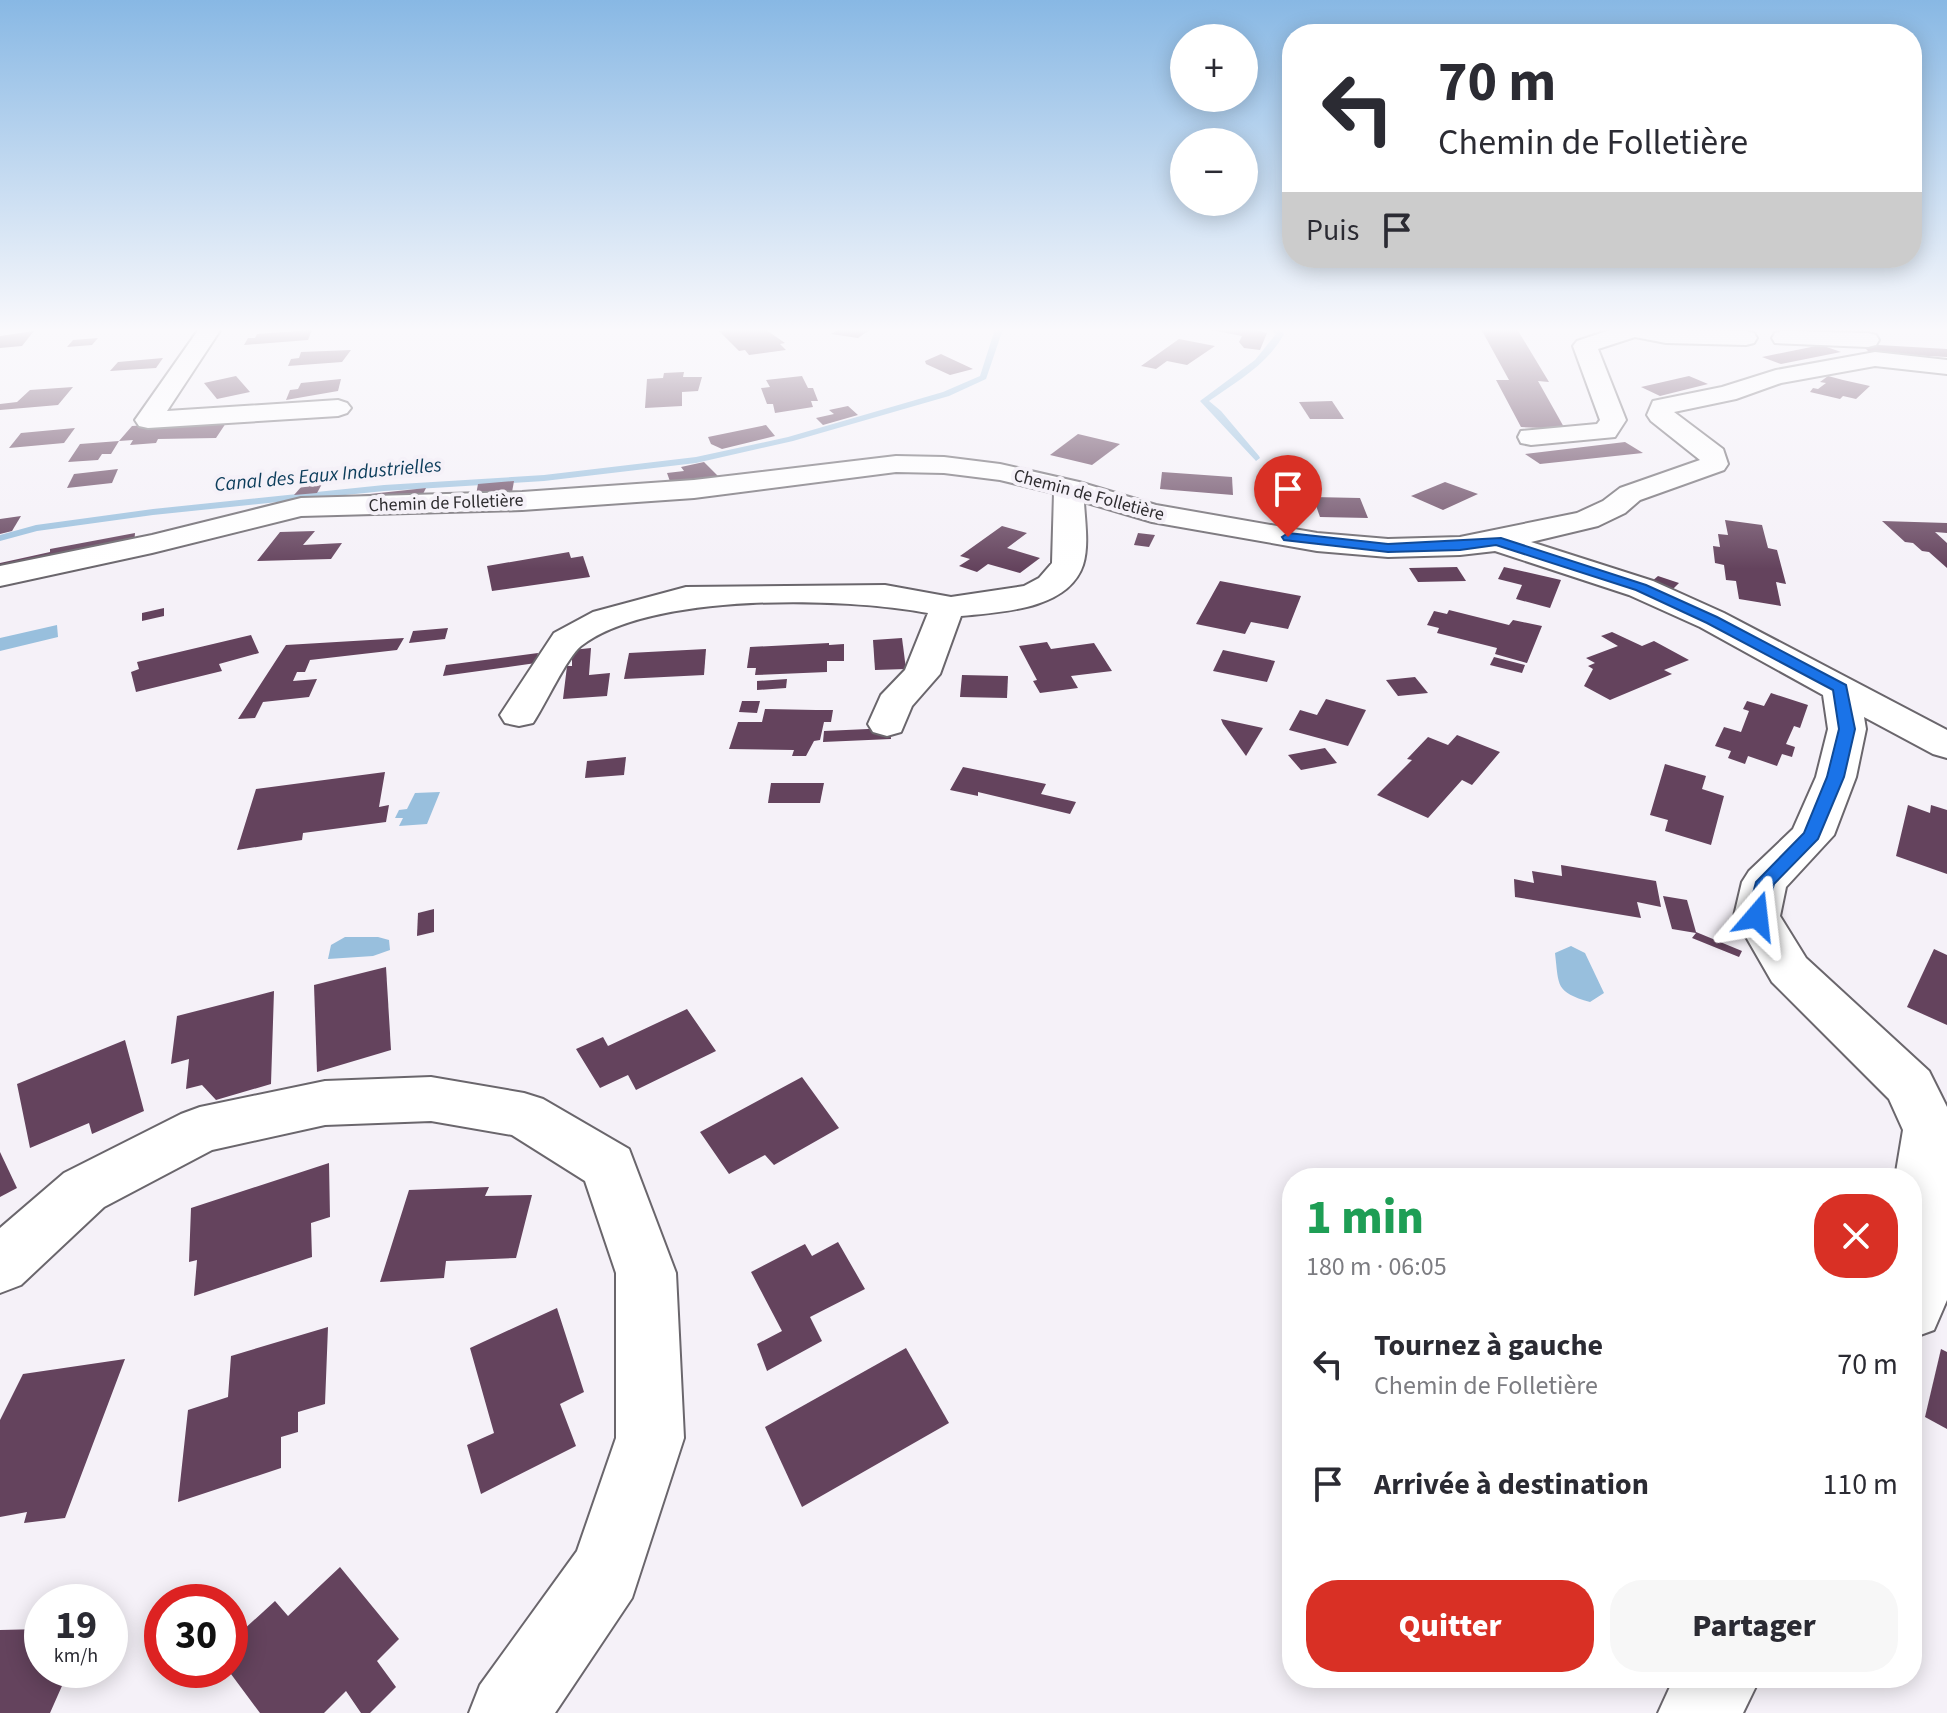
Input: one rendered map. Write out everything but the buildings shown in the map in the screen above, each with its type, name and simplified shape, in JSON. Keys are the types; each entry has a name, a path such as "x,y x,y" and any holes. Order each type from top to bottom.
{"street":[{"path":"156,409 148,420 323,409"},
{"path":"1531,437 1606,431 1613,420 1609,409"},
{"path":"1497,541 1587,520 1614,507 1630,494 1714,464 1713,455 1660,415 1661,409"},
{"name":"Chemin de Folletière","path":"0,576 301,507 522,501 694,489 896,464 944,465 1000,472 1069,488 1152,513 1317,542 1388,548 1460,546 1497,541 1641,588 1712,620 1947,746"},
{"path":"519,715 566,640 605,619 686,597 885,595 951,607 1030,596 1055,582 1068,566 1069,488"},
{"path":"887,724 894,703 922,674 945,613 951,607"},
{"path":"1841,688 1847,729 1836,777 1812,835 1765,882 1757,916 1789,970 1910,1086 1931,1130 1923,1183 1922,1285"},
{"path":"0,1266 84,1190 200,1130 325,1103 431,1099 524,1115 609,1166 646,1273 650,1438 606,1572 508,1713"},
{"path":"1697,1713 1714,1688"}],"water":[{"path":"57,625 58,637 0,651 0,638"},
{"path":"440,792 427,824 399,826 403,818 395,818 399,810 407,809 415,793"},
{"path":"345,937 389,940 390,950 373,956 328,959 331,945"},
{"path":"1571,946 1585,953 1604,993 1590,1002 1570,995 1561,986 1555,953"}],"waterway":[{"name":"Canal des Eaux Industrielles","path":"0,538 36,528 153,512 384,488 544,478 696,460 790,439 894,409"},
{"path":"1213,409 1256,458"}],"route":[{"path":"1288,537 1388,548 1460,546 1497,541 1641,588 1712,620 1841,688 1847,729 1836,777 1812,835 1765,882 1757,916"}]}
